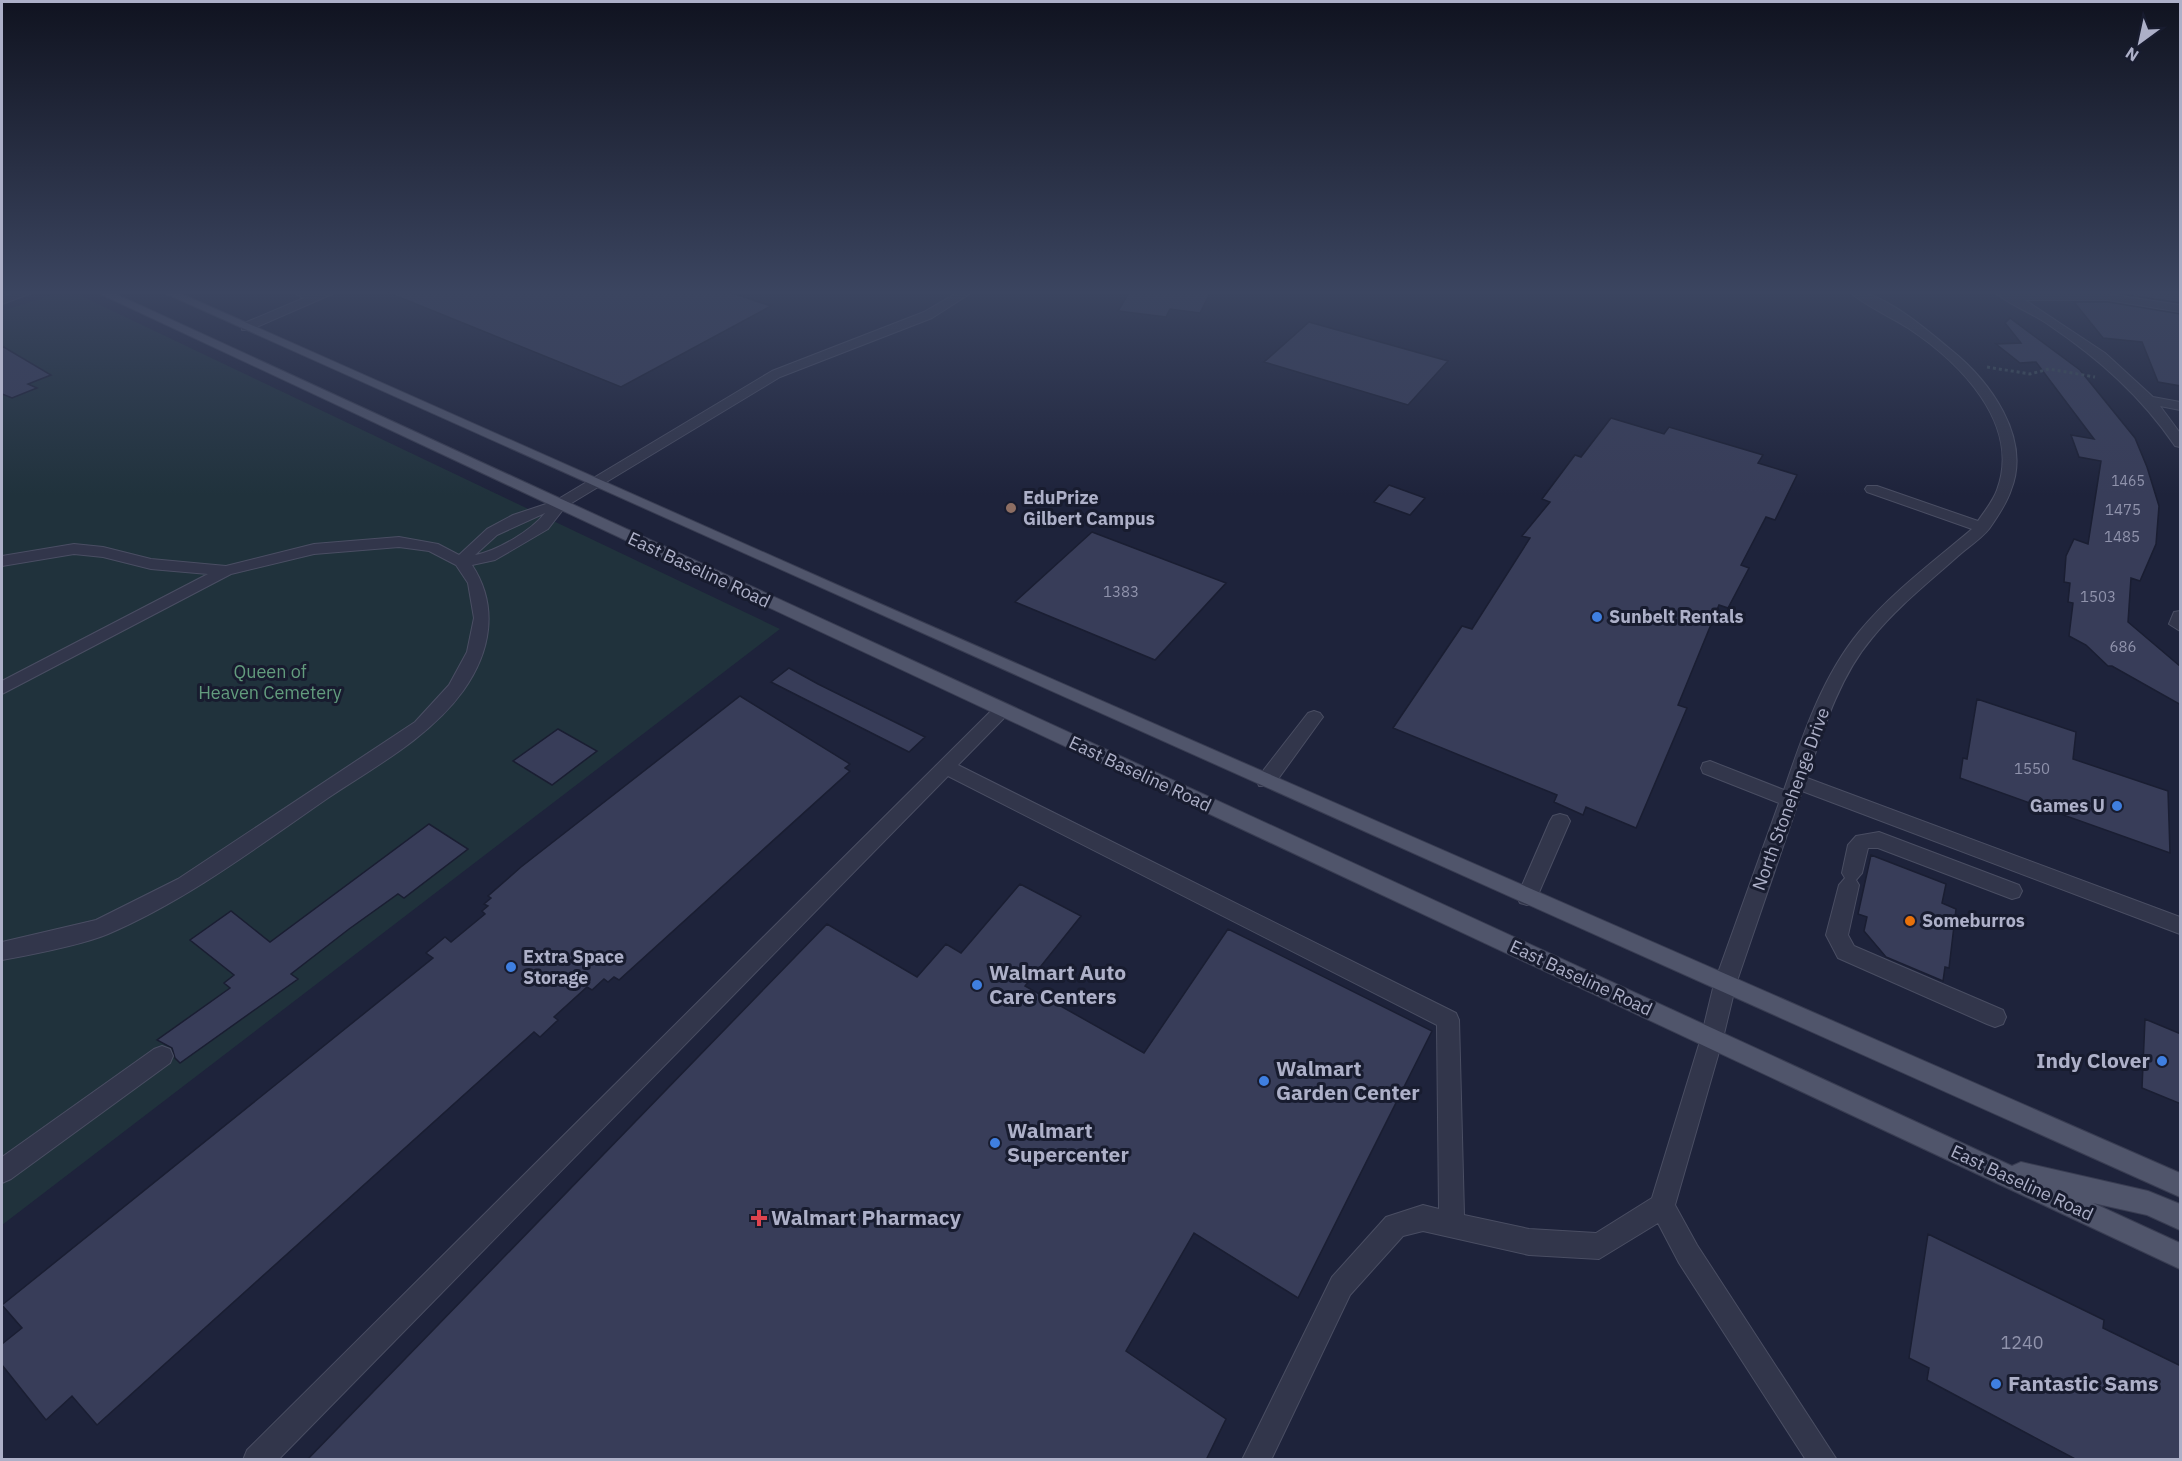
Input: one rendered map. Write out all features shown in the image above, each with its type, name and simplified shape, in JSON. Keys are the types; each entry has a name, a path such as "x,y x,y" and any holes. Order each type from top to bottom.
{"main road":[{"name":"East Baseline Road","path":"247,359 2181,1256"},
{"name":"East Baseline Road","path":"318,359 1527,897 1722,996 2181,1185"},
{"path":"1987,1166 2148,1203 2181,1217"}],"street":[{"path":"462,562 490,557 543,526 560,504 776,374 814,359"},
{"name":"North Stonehenge Drive","path":"1662,1206 1712,1038 1722,996 1827,699 1872,627 1982,528 2000,499 2010,466 2007,438 1998,413 1966,367 1956,359"},
{"path":"2102,359 2147,400 2181,444"},
{"path":"2147,400 2181,406"},
{"path":"1872,489 1982,528"},
{"path":"2,688 226,571 314,549 399,542 433,547 462,562 476,583 482,618 475,652 456,688 420,726 185,885 100,928 2,951"},
{"path":"2,561 44,552 74,549 103,552 152,564 226,571"},
{"path":"257,1460 1002,710"},
{"path":"1266,781 1314,717"},
{"path":"946,767 1448,1020 1452,1225"},
{"path":"1710,768 1793,790 2181,926"},
{"path":"1527,897 1560,821"},
{"path":"1995,1017 1846,952 1837,935 1858,845 1870,840 1879,840 2012,891"},
{"path":"2,1171 162,1056"},
{"path":"1256,1460 1341,1286 1395,1226 1423,1218 1529,1242 1599,1246 1662,1206 1688,1254 1823,1460"}],"path":[{"path":"1966,367 2030,374 2049,369 2085,376 2125,379"}],"green space":[{"name":"Queen of Heaven Cemetery","path":"2,359 214,359 780,629 2,1225"}],"building":[{"path":"2,359 24,359 51,375 28,384 37,388 12,398 2,394"},
{"path":"552,359 673,359 621,387"},
{"path":"1267,359 1448,361 1408,405 1264,362"},
{"path":"2015,359 2065,359 2080,370 2135,438 2159,506 2156,544 2140,581 2131,578 2128,622 2181,667 2181,705 2112,666 2108,666 2086,645 2069,636 2073,603 2068,602 2070,583 2064,582 2066,556 2074,539 2088,544 2101,461 2079,457 2071,435 2094,439 2036,362 2020,363"},
{"path":"2149,359 2181,359 2181,386 2158,382"},
{"name":"Sunbelt Rentals","path":"1611,418 1664,434 1669,427 1763,455 1758,463 1797,475 1775,520 1766,517 1741,565 1749,568 1728,608 1719,605 1678,705 1687,708 1636,828 1586,807 1583,815 1554,802 1557,795 1393,728 1462,626 1472,629 1530,538 1522,536 1550,502 1542,499 1575,455 1581,457"},
{"path":"1389,485 1425,498 1410,515 1374,502"},
{"path":"1092,532 1226,583 1155,660 1015,602"},
{"path":"789,668 925,737 909,752 771,682"},
{"path":"740,696 850,764 845,768 850,771 619,980 614,977 608,982 604,979 592,990 587,987 554,1017 558,1020 540,1037 534,1032 97,1425 72,1396 46,1420 2,1365 2,1344 22,1328 2,1305 433,958 426,953 445,937 451,942 485,914 482,911 488,906 484,904 491,898 488,896 521,867"},
{"path":"1977,699 2076,732 2073,759 2168,791 2170,853 1960,778 1963,758 1967,759"},
{"path":"558,729 597,751 552,785 513,761"},
{"path":"429,824 468,849 404,898 398,894 349,929 291,974 298,979 180,1063 175,1058 172,1048 157,1040 230,988 224,983 234,975 190,940 231,911 270,942"},
{"name":"Someburros","path":"1871,855 1946,884 1942,903 1956,909 1949,968 1945,967 1943,981 1886,957 1864,931 1867,917 1858,914"},
{"name":"Walmart Supercenter","path":"1020,884 1081,916 1025,986 1144,1053 1228,929 1432,1031 1298,1298 1194,1233 1126,1351 1226,1419 1206,1460 307,1460 827,924 917,977 946,944 961,953"},
{"name":"Indy Clover","path":"2145,1019 2181,1034 2181,1104 2142,1088"},
{"path":"1928,1234 2104,1320 2103,1328 2181,1366 2181,1460 2077,1460 1927,1380 1929,1368 1909,1358"}],"place":[{"name":"EduPrize Gilbert Campus","path":"1011,508"},
{"name":"Sunbelt Rentals","path":"1597,617"},
{"name":"Games U","path":"2117,806"},
{"name":"Someburros","path":"1910,921"},
{"name":"Extra Space Storage","path":"511,967"},
{"name":"Walmart Auto Care Centers","path":"977,985"},
{"name":"Indy Clover","path":"2162,1061"},
{"name":"Walmart Garden Center","path":"1264,1081"},
{"name":"Walmart Supercenter","path":"995,1143"},
{"name":"Walmart Pharmacy","path":"759,1218"},
{"name":"Fantastic Sams","path":"1996,1384"}]}
